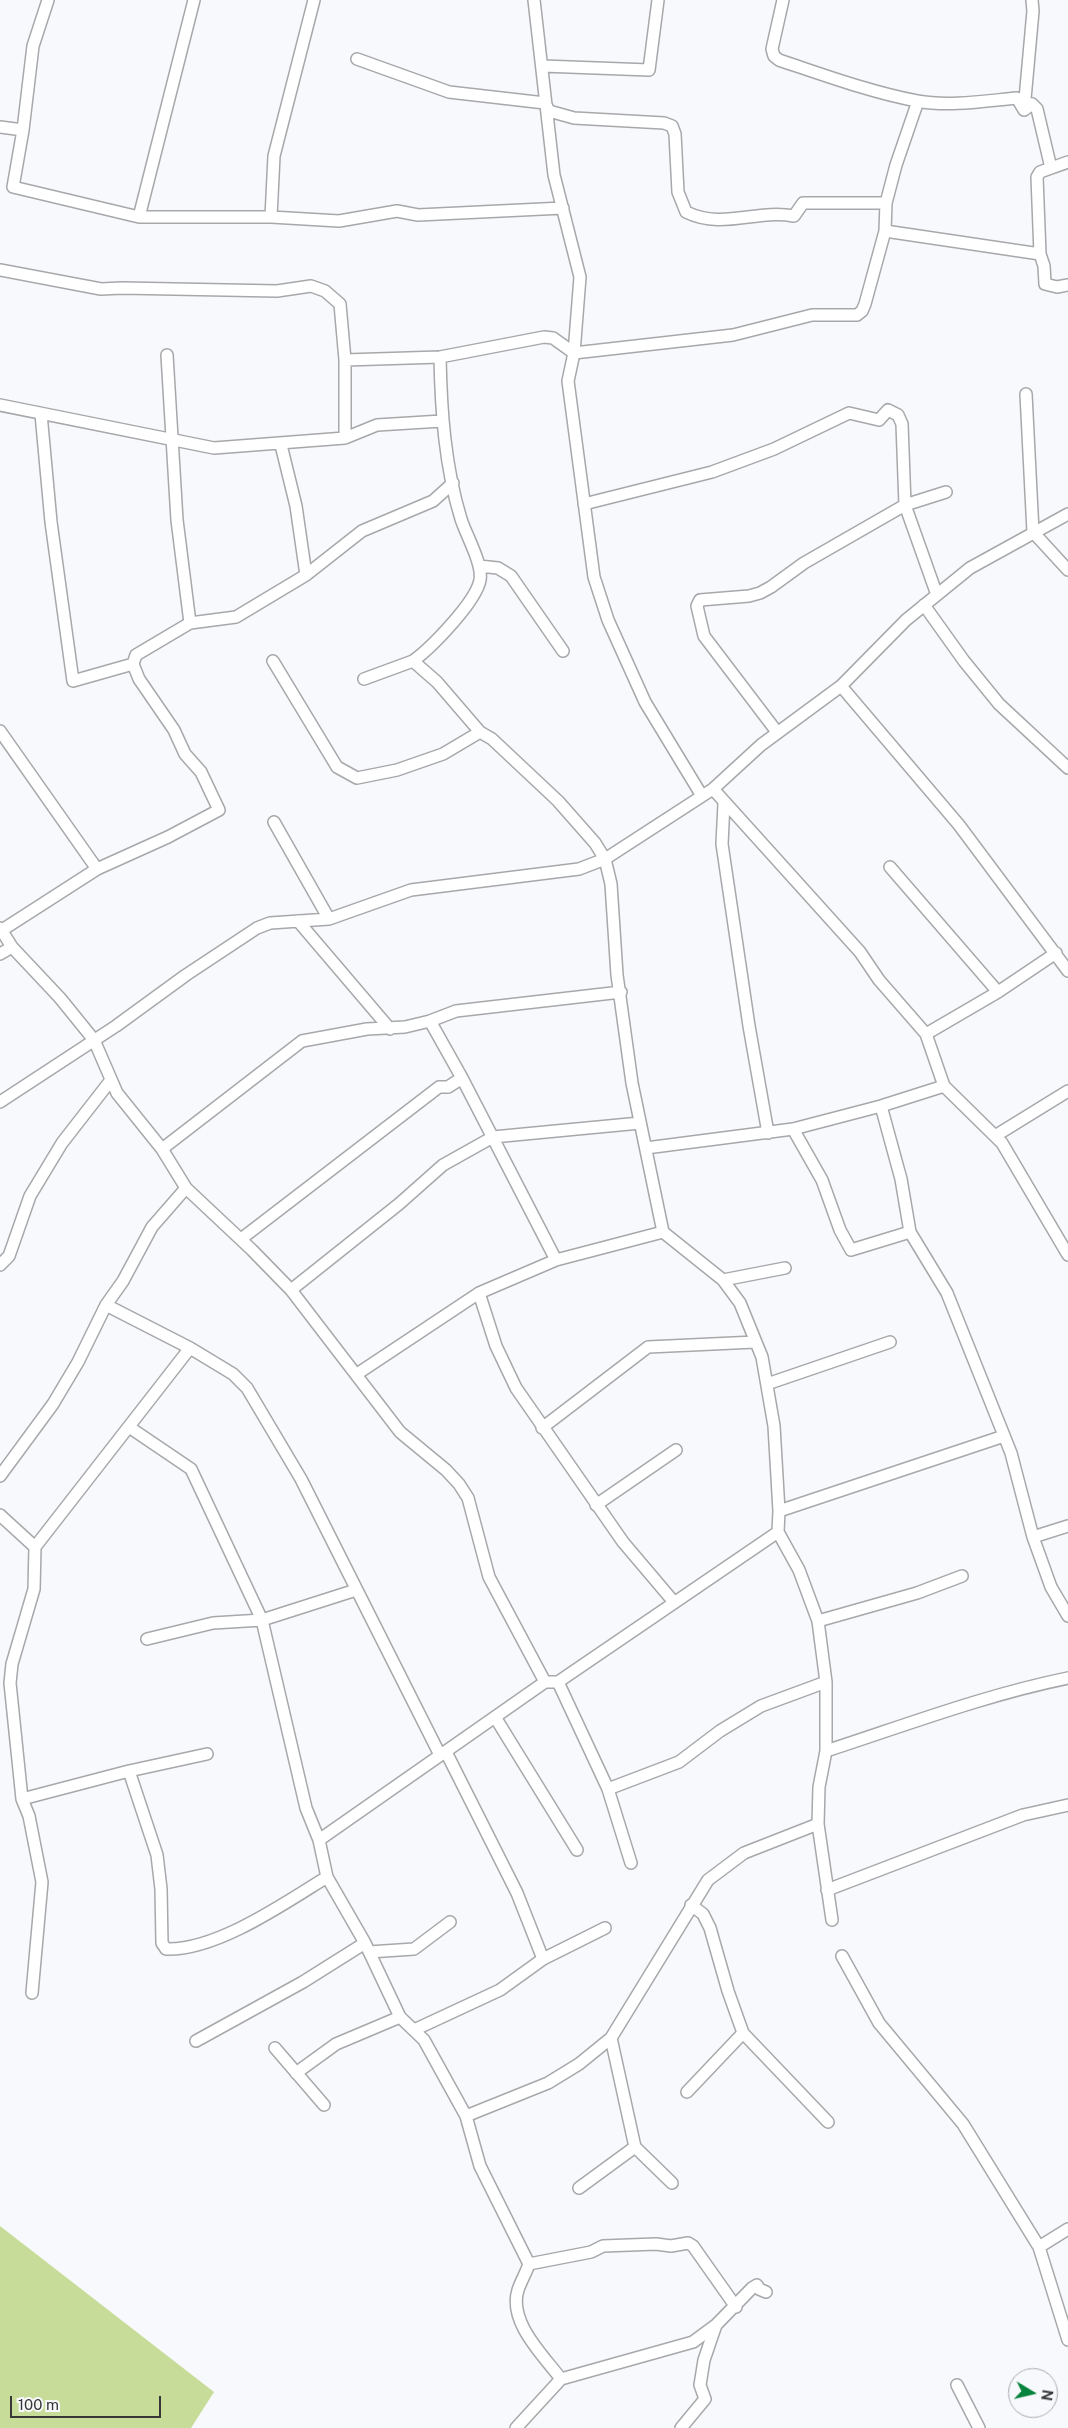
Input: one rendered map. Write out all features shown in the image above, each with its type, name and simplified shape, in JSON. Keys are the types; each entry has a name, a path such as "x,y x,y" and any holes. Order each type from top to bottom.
{"street":[{"path":"48,0 33,46 23,130 13,187 139,218 271,218 339,221 398,211 418,215 563,208"},
{"path":"139,218 194,0"},
{"path":"271,218 274,156 314,0"},
{"path":"534,0 554,174 580,277 574,353 568,381 594,577 608,620 645,702 702,796"},
{"path":"543,66 649,70 658,0"},
{"path":"783,0 772,49 774,56 779,60 845,82 918,101 965,102 1017,98 1024,110"},
{"path":"1024,110 1033,11 1032,0"},
{"path":"357,59 449,92 545,103"},
{"path":"345,360 440,357 544,337 553,338 574,353 734,335 812,315 856,314 862,311 865,304 886,231 886,203 896,165 918,101"},
{"path":"545,103 549,111 574,118 664,123 672,126 675,134 678,192 686,212 701,219 727,220 780,214 794,216 803,203 819,201 886,203"},
{"path":"1024,110 1032,104 1037,109 1051,168"},
{"path":"0,127 23,130"},
{"path":"1068,162 1040,172 1037,177 1040,254 1044,266 1045,284 1057,287 1068,285"},
{"path":"886,231 1040,254"},
{"path":"0,270 101,289 277,291 311,286 325,290 340,304 345,360 345,438"},
{"path":"167,355 177,520 190,623"},
{"path":"364,679 412,661 426,652 470,601 480,580 479,566 461,518 453,483 442,421 440,357"},
{"path":"1026,394 1034,532 1068,570"},
{"path":"0,405 214,448 281,445 345,438 377,425 442,421"},
{"path":"584,504 712,472 774,449 849,412 879,420 888,410 898,415 902,424 905,504 937,595"},
{"path":"41,414 51,522 73,681 133,664"},
{"path":"281,445 296,506 306,575"},
{"path":"453,483 433,501 362,531 306,575 236,617 190,623 136,655 133,664 139,679 174,730 185,754 201,772 219,810 96,869 1,929 12,947 60,998 94,1040 117,1093 162,1149 186,1188 241,1239 290,1290 357,1374 400,1432 446,1470 468,1498 489,1577 545,1682"},
{"path":"777,732 704,636 697,606 700,600 749,596 760,593 772,587 804,563 905,504 946,492"},
{"path":"0,1102 94,1040 186,975 258,928 270,923 329,919 411,890 579,868 605,859 713,789 777,732 841,686 924,605 970,568 1068,514"},
{"path":"479,566 498,568 511,576 563,651"},
{"path":"924,605 964,661 999,704 1068,768"},
{"path":"412,661 437,682 480,732 492,739 551,794 595,843 605,859 612,884 617,975 621,992 632,1083 663,1232 724,1280 740,1303 754,1342 762,1357 774,1426 779,1512 778,1532 799,1570 818,1621 826,1682 826,1751 819,1787 818,1824 832,1920"},
{"path":"273,662 337,767 357,778 397,770 443,754 480,732"},
{"path":"841,686 959,825 1068,971"},
{"path":"0,731 96,869"},
{"path":"713,789 860,952 878,980 926,1034 944,1086 1002,1144 1068,1254"},
{"path":"724,802 722,844 749,1026 768,1133"},
{"path":"274,822 329,919"},
{"path":"890,867 998,992"},
{"path":"298,921 390,1029"},
{"path":"0,954 12,947"},
{"path":"926,1034 998,992 1056,953"},
{"path":"162,1149 302,1041 367,1030 390,1029 430,1021 456,1012 621,992"},
{"path":"430,1021 462,1078 556,1260"},
{"path":"241,1239 439,1087 448,1087 462,1078"},
{"path":"0,1265 9,1256 30,1196 62,1143 111,1080"},
{"path":"646,1148 793,1129 881,1106 944,1086"},
{"path":"994,1136 1068,1092"},
{"path":"881,1106 901,1179 910,1232 947,1293 1011,1453 1033,1537 1051,1587 1068,1616"},
{"path":"290,1290 399,1204 443,1165 493,1137 640,1123"},
{"path":"793,1129 822,1180 840,1230 851,1250 910,1232"},
{"path":"0,1476 53,1404 78,1362 106,1305 123,1281 152,1227 186,1188"},
{"path":"357,1374 479,1293 556,1260 663,1232"},
{"path":"724,1280 785,1268"},
{"path":"479,1293 506,1369 542,1428 624,1542 674,1601"},
{"path":"106,1305 190,1348 233,1374 256,1400 301,1479 356,1590 517,1893 543,1959"},
{"path":"542,1428 648,1347 754,1342"},
{"path":"767,1384 890,1342"},
{"path":"32,1993 42,1882 31,1826 22,1799 10,1683 12,1664 34,1589 35,1546 190,1348"},
{"path":"129,1427 191,1469 262,1620 306,1808 319,1840 327,1877 367,1948 400,2017 424,2040 466,2116 480,2166 530,2264"},
{"path":"779,1512 1004,1436"},
{"path":"596,1505 676,1450"},
{"path":"0,1515 35,1546"},
{"path":"1033,1537 1068,1526"},
{"path":"319,1840 545,1682 558,1682 674,1601 778,1532"},
{"path":"818,1621 917,1592 962,1576"},
{"path":"147,1639 213,1623 262,1620 356,1590"},
{"path":"826,1751 999,1694 1068,1678"},
{"path":"558,1682 608,1789 631,1863"},
{"path":"608,1789 679,1762 720,1731 761,1706 826,1682"},
{"path":"494,1717 576,1850"},
{"path":"22,1799 130,1771 207,1754"},
{"path":"130,1771 157,1854 161,1888 162,1943 166,1949 198,1946 259,1919 327,1877"},
{"path":"827,1890 1023,1814 1068,1805"},
{"path":"466,2116 548,2084 578,2064 611,2038 708,1880 744,1853 818,1824"},
{"path":"691,1906 703,1914 710,1928 728,1992 743,2033 828,2122"},
{"path":"196,2041 367,1948 414,1949 450,1922"},
{"path":"414,2030 500,1990 543,1959 605,1928"},
{"path":"842,1956 879,2023 963,2124 1039,2247 1068,2340"},
{"path":"296,2072 336,2044 400,2017"},
{"path":"687,2092 743,2033"},
{"path":"611,2038 635,2147 672,2183"},
{"path":"275,2048 324,2105"},
{"path":"579,2188 635,2147"},
{"path":"1039,2247 1068,2229"},
{"path":"530,2264 590,2252 603,2246 671,2246 688,2243 693,2246 736,2306"},
{"path":"530,2264 518,2290 517,2309 519,2318 524,2329 561,2379"},
{"path":"516,2428 561,2379 693,2342 716,2325 752,2288 757,2285 759,2289 766,2292"},
{"path":"681,2428 705,2399 700,2385 704,2360 716,2325"},
{"path":"957,2385 979,2428"}],"green space":[{"path":"0,2226 214,2392 191,2428 0,2428"}]}
